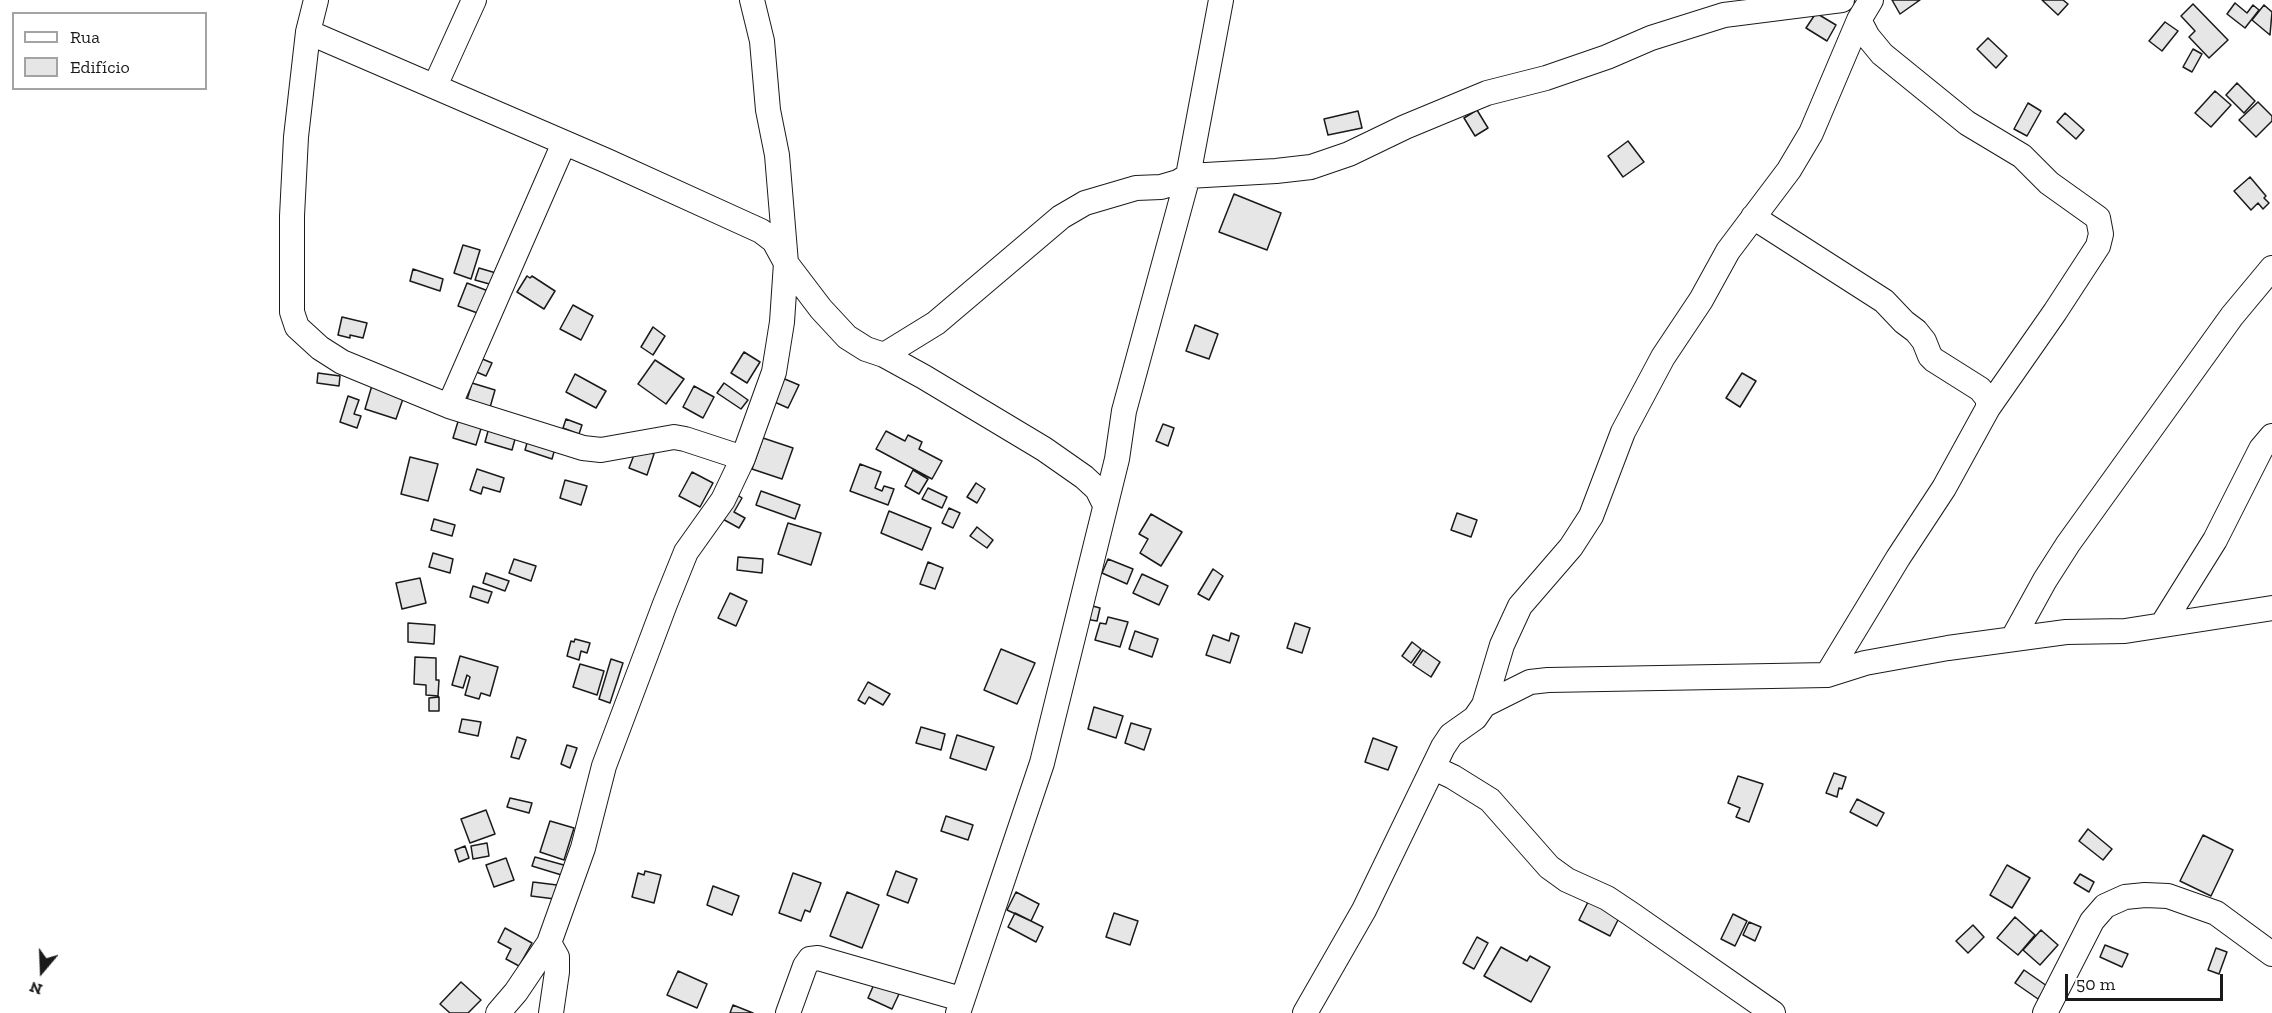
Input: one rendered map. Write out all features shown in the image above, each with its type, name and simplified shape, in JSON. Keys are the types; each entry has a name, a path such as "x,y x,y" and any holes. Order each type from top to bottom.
{"street":[{"path":"316,0 308,32 296,137 292,216 292,312 297,327 320,348 342,362 449,406 583,448 611,449 674,437 743,458"},
{"path":"435,86 474,0"},
{"path":"498,1013 516,992 549,943 583,848 604,766 686,552 723,500 743,458 774,372 782,322 786,263 777,155 768,110 762,41 752,0"},
{"path":"788,1013 805,966 810,959 818,958 960,1006 1042,763 1117,459 1124,411 1188,176 1221,0"},
{"path":"884,355 936,323 1061,217 1085,202 1136,188 1161,187 1188,176 1311,167 1349,154 1405,127 1487,93 1546,78 1607,57 1722,7 1842,0"},
{"path":"1305,1013 1364,910 1443,747 1451,735 1474,718 1484,705 1502,645 1520,606 1571,547 1591,516 1623,432 1663,357 1701,300 1728,251 1789,170 1811,133 1865,10"},
{"path":"1827,675 1898,558 1944,488 1988,408 2098,246 2101,225 2097,218 2049,183 2022,156 1966,123 1882,54 1868,37 1865,10"},
{"path":"308,32 761,231 774,241 786,263 821,309 847,337 980,409 1044,449 1084,477 1096,489 1105,505"},
{"path":"449,406 564,143"},
{"path":"1753,217 1884,302 1916,331 1934,360 1980,388 1988,399 1988,408"},
{"path":"2013,638 2068,544 2232,316 2272,268"},
{"path":"2162,625 2215,540 2261,449 2272,436"},
{"path":"1484,705 1530,682 1827,675 1865,663 2013,638 2066,632 2125,630 2272,608"},
{"path":"1434,768 1490,800 1549,867 1568,880 1607,898 1773,1013"},
{"path":"2044,1013 2092,921 2105,906 2125,897 2168,896 2216,913 2272,954"},
{"path":"549,943 556,957 557,972 551,1013"}],"building":[{"path":"1892,0 1920,0 1900,14"},
{"path":"2042,0 2063,0 2068,4 2058,15"},
{"path":"2235,3 2247,13 2253,5 2259,10 2245,28 2227,14"},
{"path":"2193,4 2228,40 2209,58 2189,37 2195,31 2181,16"},
{"path":"2264,5 2272,12 2270,35 2252,20"},
{"path":"1816,13 1836,25 1827,41 1806,28"},
{"path":"2165,22 2178,31 2162,51 2149,41"},
{"path":"1988,38 2007,56 1996,68 1977,49"},
{"path":"2193,49 2202,54 2192,72 2183,67"},
{"path":"2237,83 2255,101 2244,113 2226,95"},
{"path":"2215,91 2231,105 2211,127 2195,113"},
{"path":"2258,102 2272,116 2272,121 2256,137 2239,120"},
{"path":"2028,103 2041,111 2027,136 2014,129"},
{"path":"1477,110 1488,128 1475,136 1464,118"},
{"path":"1358,111 1362,128 1328,135 1324,119"},
{"path":"2065,113 2084,130 2076,139 2057,122"},
{"path":"1628,141 1644,162 1623,177 1608,156"},
{"path":"2250,177 2269,203 2263,209 2258,203 2251,210 2234,191"},
{"path":"1234,194 1281,213 1267,250 1219,232"},
{"path":"463,245 480,250 471,279 454,273"},
{"path":"479,268 496,273 493,285 475,280"},
{"path":"413,269 443,279 440,291 410,281"},
{"path":"527,276 530,278 532,276 555,291 544,309 517,292"},
{"path":"467,283 491,292 483,315 458,306"},
{"path":"573,305 593,316 581,340 560,329"},
{"path":"342,317 367,323 363,338 338,335"},
{"path":"1195,325 1218,334 1209,359 1186,351"},
{"path":"653,327 665,336 653,355 641,347"},
{"path":"744,352 760,362 747,383 731,373"},
{"path":"473,355 492,363 486,376 467,368"},
{"path":"655,360 684,379 666,404 638,384"},
{"path":"318,373 340,376 339,386 317,383"},
{"path":"1742,373 1756,381 1740,407 1726,398"},
{"path":"575,374 606,391 596,408 566,392"},
{"path":"780,377 799,385 788,408 770,400"},
{"path":"373,382 405,393 396,419 365,409"},
{"path":"472,383 495,390 489,411 466,403"},
{"path":"724,383 748,400 741,409 717,393"},
{"path":"694,386 714,397 703,418 683,407"},
{"path":"348,396 359,400 354,414 361,416 357,428 340,422"},
{"path":"460,415 483,422 476,445 453,438"},
{"path":"566,419 582,425 579,434 563,428"},
{"path":"490,424 517,432 512,450 485,442"},
{"path":"1163,424 1174,428 1168,446 1156,441"},
{"path":"886,431 905,441 908,435 922,442 919,449 942,461 932,479 876,449"},
{"path":"529,436 556,445 552,459 525,450"},
{"path":"763,438 793,448 782,479 752,469"},
{"path":"637,447 654,454 647,475 629,468"},
{"path":"410,457 438,464 428,501 401,494"},
{"path":"860,464 881,472 875,488 882,491 884,486 894,489 888,505 850,491"},
{"path":"477,469 504,478 500,492 483,487 481,494 470,490"},
{"path":"913,470 928,479 919,494 905,486"},
{"path":"692,472 713,483 700,507 679,496"},
{"path":"565,480 587,486 581,505 560,498"},
{"path":"976,483 985,489 977,503 967,497"},
{"path":"928,488 947,497 942,508 922,499"},
{"path":"761,491 800,505 795,519 756,505"},
{"path":"733,492 742,498 734,512 745,518 739,528 719,517"},
{"path":"949,508 960,513 953,528 942,523"},
{"path":"889,511 931,528 922,550 881,533"},
{"path":"1457,513 1477,520 1471,537 1451,530"},
{"path":"1151,514 1182,532 1161,566 1140,553 1148,539 1139,534"},
{"path":"434,519 455,525 452,536 431,530"},
{"path":"788,523 821,533 811,565 778,554"},
{"path":"977,527 993,540 987,548 970,536"},
{"path":"433,553 453,559 450,573 429,567"},
{"path":"738,557 763,559 762,573 737,570"},
{"path":"514,559 536,566 531,581 509,573"},
{"path":"1108,559 1133,569 1127,584 1102,573"},
{"path":"928,562 943,568 935,589 920,584"},
{"path":"1213,569 1223,576 1209,600 1198,594"},
{"path":"486,573 509,581 505,591 483,583"},
{"path":"1142,574 1168,586 1159,605 1133,593"},
{"path":"420,578 426,603 402,609 396,583"},
{"path":"473,586 492,592 488,603 470,597"},
{"path":"730,593 747,601 736,626 718,618"},
{"path":"1089,605 1100,608 1097,621 1085,619"},
{"path":"1108,617 1128,622 1120,647 1095,640 1100,623 1106,624"},
{"path":"408,623 435,625 434,644 408,642"},
{"path":"1295,623 1310,628 1302,653 1287,648"},
{"path":"1135,631 1158,639 1152,657 1129,649"},
{"path":"1231,633 1239,636 1230,663 1206,655 1213,635 1229,641"},
{"path":"575,639 590,643 587,653 581,651 579,660 567,656 571,641 574,642"},
{"path":"1412,642 1421,649 1411,663 1402,656"},
{"path":"1001,649 1035,663 1017,704 984,690"},
{"path":"1423,650 1440,662 1431,677 1413,665"},
{"path":"460,656 498,667 490,696 481,693 479,699 465,695 470,677 467,675 463,688 452,685"},
{"path":"415,657 436,658 436,680 439,680 438,696 426,695 426,685 414,684"},
{"path":"611,659 623,663 610,703 599,699"},
{"path":"580,664 604,671 597,695 573,687"},
{"path":"868,682 890,694 883,705 869,697 865,704 858,700"},
{"path":"439,697 439,711 429,711 429,698"},
{"path":"1094,707 1123,716 1116,738 1088,729"},
{"path":"462,719 481,722 478,736 459,732"},
{"path":"1131,723 1151,729 1144,750 1125,743"},
{"path":"921,727 945,734 941,750 916,743"},
{"path":"957,735 994,747 986,770 950,758"},
{"path":"517,737 526,740 519,759 511,757"},
{"path":"1373,738 1397,747 1388,770 1365,762"},
{"path":"567,745 577,748 570,768 561,764"},
{"path":"1834,773 1846,777 1842,789 1839,788 1837,797 1826,793"},
{"path":"1738,776 1763,784 1749,822 1736,817 1740,808 1728,803"},
{"path":"510,798 532,803 529,813 507,807"},
{"path":"1857,799 1884,813 1877,826 1850,812"},
{"path":"486,810 495,834 470,843 461,819"},
{"path":"946,816 973,825 968,840 941,831"},
{"path":"550,821 574,828 564,860 540,852"},
{"path":"2088,829 2112,849 2103,860 2079,841"},
{"path":"2203,835 2233,850 2211,896 2180,881"},
{"path":"487,843 489,856 473,859 471,846"},
{"path":"465,846 469,858 459,862 455,850"},
{"path":"535,857 571,867 568,877 532,866"},
{"path":"506,858 514,880 494,887 486,865"},
{"path":"2007,865 2030,878 2012,908 1990,895"},
{"path":"645,871 661,875 654,903 632,897 638,873 644,875"},
{"path":"896,871 917,879 908,903 887,895"},
{"path":"793,873 821,883 810,912 805,910 801,921 779,913"},
{"path":"2080,874 2094,882 2089,892 2074,883"},
{"path":"533,882 557,885 555,899 531,896"},
{"path":"713,886 739,896 732,915 707,905"},
{"path":"847,892 879,905 862,948 830,936"},
{"path":"1016,892 1039,904 1031,921 1007,910"},
{"path":"1591,896 1622,912 1610,936 1579,920"},
{"path":"1015,913 1043,927 1036,942 1008,927"},
{"path":"1114,913 1138,921 1130,945 1106,937"},
{"path":"1733,914 1747,921 1735,946 1721,939"},
{"path":"2015,917 2035,935 2018,955 1997,938"},
{"path":"1749,922 1761,927 1755,941 1743,935"},
{"path":"1973,925 1984,937 1968,953 1956,941"},
{"path":"505,928 532,943 519,966 506,959 511,949 498,942"},
{"path":"2041,930 2058,945 2040,965 2023,950"},
{"path":"1477,937 1488,943 1474,969 1463,963"},
{"path":"2105,945 2128,954 2122,967 2100,957"},
{"path":"1501,947 1527,961 1530,956 1550,967 1531,1002 1484,976"},
{"path":"2216,948 2227,952 2219,974 2208,970"},
{"path":"2024,970 2047,986 2038,999 2015,983"},
{"path":"678,971 707,984 697,1008 667,995"},
{"path":"461,982 481,1000 468,1013 450,1013 440,1004"},
{"path":"875,982 899,994 892,1009 868,998"},
{"path":"733,1005 753,1013 730,1013"}]}
